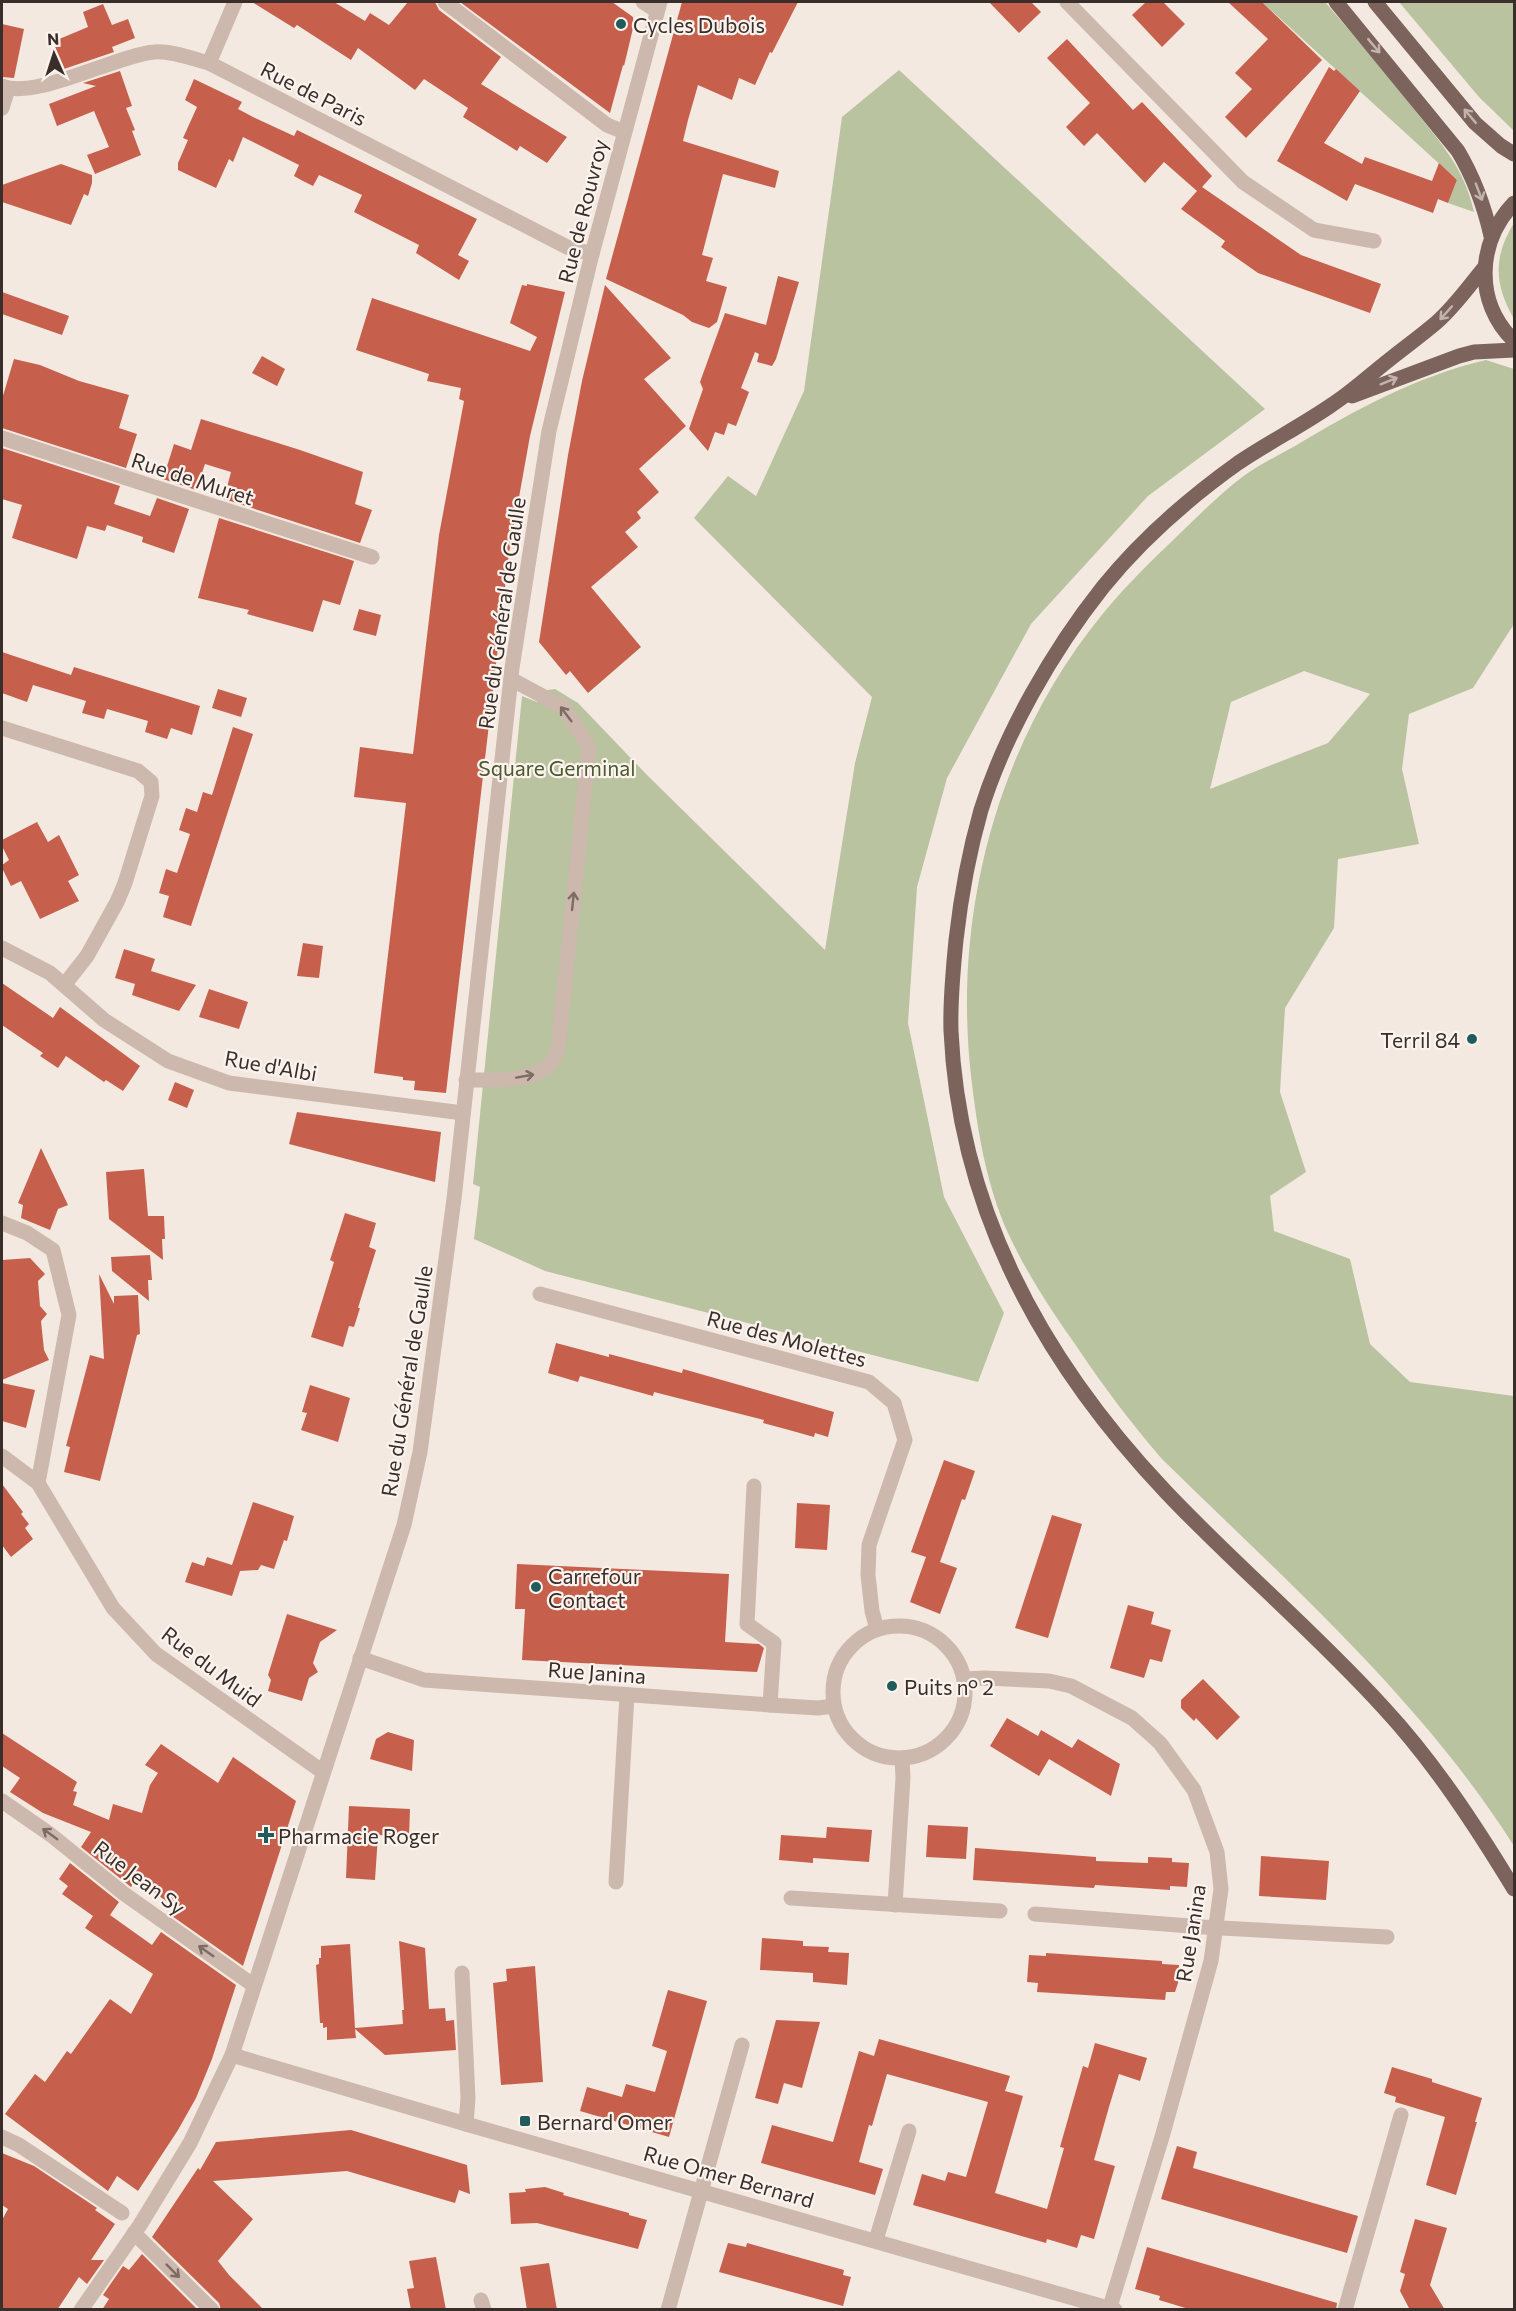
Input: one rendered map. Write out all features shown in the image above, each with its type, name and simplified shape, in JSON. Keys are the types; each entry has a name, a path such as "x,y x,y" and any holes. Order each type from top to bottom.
{"main road":[{"path":"1336,2 1458,151 1472,174 1484,205 1491,236"},
{"path":"1375,2 1474,123 1501,146 1515,154"},
{"path":"1515,202 1491,236 1484,268 1486,291 1494,314 1507,334 1515,341"},
{"path":"1484,268 1440,320 1335,403 1240,462 1191,499 1149,537 1104,586 1066,638 1033,692 1007,744 982,807 967,869 958,925 952,975 951,1031 963,1119 975,1179 994,1235 1021,1293 1053,1349 1119,1440 1168,1494 1384,1708 1425,1756 1474,1824 1515,1889"},
{"path":"1335,403 1459,356 1485,351 1515,350"}],"street":[{"path":"209,63 235,2"},
{"path":"445,2 607,125 624,132"},
{"path":"643,2 659,6"},
{"path":"1067,2 1243,182 1314,230 1374,241"},
{"name":"Rue de Rouvroy","path":"549,431 592,254 659,6"},
{"name":"Rue de Paris","path":"5,88 34,87 157,51 209,63 567,247 592,254"},
{"path":"2,108 5,88"},
{"name":"Rue du Général de Gaulle","path":"81,2310 134,2233 190,2143 232,2055 404,1524 420,1452 455,1189 511,679 549,431"},
{"name":"Rue de Muret","path":"2,438 372,557"},
{"path":"466,1080 521,1077 541,1073 555,1059 558,1049 588,747 562,708 511,679"},
{"path":"2,728 138,771 152,782 152,796 125,883 87,956 65,984"},
{"name":"Rue d'Albi","path":"2,948 50,973 104,1020 168,1061 229,1083 463,1113"},
{"path":"2,1223 27,1233 53,1250 69,1315 38,1483"},
{"name":"Rue des Molettes","path":"540,1294 869,1382 894,1403 905,1440 869,1545 868,1575 872,1611 877,1629"},
{"name":"Rue du Muid","path":"2,1456 38,1483 113,1608 156,1654 323,1772"},
{"path":"754,1486 747,1624 774,1643 770,1706"},
{"path":"909,1626 925,1630 939,1638 950,1649 959,1662 965,1679 964,1709 958,1724 936,1748 922,1755 902,1759 874,1754 860,1746 848,1735 834,1706 832,1690 841,1660 850,1647 863,1636 877,1629 909,1626"},
{"name":"Rue Janina","path":"360,1658 424,1680 770,1706 818,1708 834,1706"},
{"name":"Rue Janina","path":"965,1679 1049,1681 1071,1686 1132,1718 1160,1743 1194,1791 1217,1852 1221,1888 1211,1961 1111,2309"},
{"path":"616,1882 627,1695"},
{"path":"895,1905 903,1778 902,1759"},
{"name":"Rue Jean Sy","path":"2,1801 51,1835 123,1893 253,1985"},
{"path":"790,1898 1000,1911"},
{"path":"1035,1914 1216,1928 1387,1937"},
{"path":"462,1973 468,2098 466,2124"},
{"path":"668,2310 742,2046"},
{"name":"Rue Omer Bernard","path":"232,2055 1111,2309"},
{"path":"1346,2310 1401,2115"},
{"path":"876,2240 909,2131"},
{"path":"2,2137 19,2145 122,2213"},
{"path":"134,2233 212,2310"}],"green space":[{"path":"1262,2 1325,2 1442,145 1458,169 1470,196 1474,212 1448,203 1457,180"},
{"path":"1399,2 1514,2 1514,131 1479,97"},
{"name":"Square Germinal","path":"899,70 1265,409 1148,496 1031,624 947,778 917,887 908,1023 944,1197 1004,1313 978,1382 545,1271 474,1239 480,1187 473,1184 522,696 537,702 539,691 555,689 578,703 647,775 825,950 855,763 872,697 694,518 728,476 756,496 804,391 842,117"},
{"path":"1514,223 1514,319 1507,306 1500,282 1499,259 1507,235"},
{"path":"1486,360 1514,369 1514,624 1473,688 1409,714 1402,769 1419,844 1338,859 1334,928 1285,1008 1280,1092 1306,1172 1270,1196 1274,1231 1350,1259 1370,1344 1410,1382 1514,1396 1514,1846 1477,1792 1437,1740 1394,1691 1303,1596 1162,1459 1107,1390 1058,1319 1015,1248 994,1197 977,1122 967,1022 969,959 976,897 989,836 1009,777 1034,720 1064,666 1101,616 1159,553 1213,502 1247,474 1387,395 1460,367","holes":["1304,671 1370,694 1328,743 1210,789 1231,702"]}],"building":[{"path":"252,2 334,2 365,21 370,13 389,25 408,2 435,2 439,10 501,57 481,84 567,137 547,163 520,146 517,151 463,117 468,108 424,79 415,90 358,48 351,60 297,25 294,28"},
{"path":"460,2 612,2 633,17 634,24 624,66 610,113"},
{"path":"682,2 798,2 772,53 770,52 755,85 739,78 732,100 698,85 688,120 683,141 779,171 775,188 723,174 702,255 713,258 706,281 727,287 717,322 709,328 692,322 683,315 606,279"},
{"path":"989,2 1031,2 1041,12 1019,33"},
{"path":"1146,2 1163,2 1185,24 1162,47 1132,15"},
{"path":"1228,2 1262,2 1322,60 1246,138 1225,117 1252,89 1235,73 1268,39"},
{"path":"103,4 112,25 128,19 135,38 112,47 114,52 64,69 52,42 88,27 83,12"},
{"path":"2,24 24,29 14,78 2,77"},
{"path":"1067,39 1133,110 1142,102 1212,176 1202,187 1301,255 1381,284 1370,313 1258,273 1221,247 1225,241 1181,209 1197,191 1164,162 1145,183 1097,133 1084,146 1066,127 1090,103 1047,58"},
{"path":"1329,67 1334,71 1336,69 1360,91 1324,143 1362,164 1365,157 1432,181 1439,163 1457,180 1448,203 1438,199 1433,213 1355,184 1347,201 1277,161"},
{"path":"120,71 132,106 126,108 135,130 132,131 141,155 95,174 87,155 109,147 94,111 57,126 49,104 96,86 83,83"},
{"path":"194,79 242,102 238,109 253,117 294,136 297,130 477,219 458,255 469,261 459,280 416,253 419,245 354,212 362,195 319,175 313,186 294,176 299,165 243,137 233,162 229,159 216,188 178,170 178,163 188,140 183,138 197,107 185,100"},
{"path":"61,164 92,175 88,196 84,194 71,225 2,202 2,185"},
{"path":"778,276 799,282 776,359 772,366 757,362 759,354 755,352 741,388 749,392 736,426 728,423 724,435 715,432 708,451 689,429 703,389 700,382 725,313 766,325"},
{"path":"527,284 565,292 530,436 509,553 446,1093 414,1090 415,1081 374,1073 406,803 354,797 360,747 413,754 439,535 464,401 459,399 461,388 427,381 429,374 356,350 372,298 530,351 537,337 510,323 522,285 527,286"},
{"path":"605,285 671,358 644,379 686,426 639,469 659,492 637,512 641,518 625,532 638,547 591,587 641,647 588,693 570,671 566,675 539,642 568,455 582,381"},
{"path":"2,292 69,316 62,335 2,314"},
{"path":"262,356 285,369 277,386 252,373"},
{"path":"14,359 40,365 79,381 129,395 119,428 137,434 126,468 2,428 2,399"},
{"path":"201,419 363,472 355,504 372,510 360,543 224,499 231,472 205,464 196,490 163,479 174,444 191,450"},
{"path":"2,448 120,486 114,504 150,516 157,498 189,509 174,553 142,542 143,537 107,525 105,531 87,526 77,559 12,538 22,505 2,499"},
{"path":"219,518 354,561 340,605 323,600 313,632 247,614 249,610 198,598"},
{"path":"359,609 381,615 376,636 353,630"},
{"path":"2,652 71,675 74,667 200,706 192,735 171,728 167,739 145,732 148,721 107,709 104,719 82,713 86,701 33,685 27,702 2,693"},
{"path":"218,689 247,698 241,717 212,708"},
{"path":"233,727 253,734 191,926 163,917 169,896 159,893 166,869 177,873 190,834 179,830 186,808 197,812 203,792 212,795"},
{"path":"37,822 48,842 59,835 79,875 68,881 79,901 40,919 21,881 11,886 2,868 2,865 9,860 2,846 2,840"},
{"path":"303,943 323,946 319,978 297,976"},
{"path":"124,949 155,959 151,971 196,985 179,1011 132,995 135,984 115,978"},
{"path":"2,983 53,1018 60,1007 140,1066 123,1091 106,1080 104,1082 66,1056 58,1068 40,1056 43,1053 2,1025"},
{"path":"209,989 248,1002 239,1029 199,1017"},
{"path":"175,1082 194,1090 187,1108 168,1100"},
{"path":"297,1112 441,1132 435,1182 289,1144"},
{"path":"41,1148 68,1205 58,1209 50,1230 21,1218 23,1205 18,1203"},
{"path":"144,1169 148,1216 164,1216 163,1260 109,1219 106,1172"},
{"path":"345,1213 376,1223 369,1247 376,1250 354,1327 349,1326 343,1347 311,1337 334,1262 330,1260"},
{"path":"150,1255 152,1280 148,1280 149,1301 112,1271 111,1257"},
{"path":"30,1258 45,1274 38,1281 40,1306 47,1314 41,1321 44,1350 49,1360 2,1380 2,1260"},
{"path":"99,1274 114,1304 114,1296 138,1295 140,1334 137,1335 100,1481 64,1472 70,1447 66,1446 90,1355 104,1359"},
{"path":"556,1343 682,1373 683,1369 834,1412 828,1437 815,1433 814,1437 763,1423 764,1420 654,1392 653,1396 580,1376 578,1382 548,1373"},
{"path":"2,1383 35,1390 26,1428 2,1421"},
{"path":"310,1385 350,1398 338,1442 301,1430 307,1413 302,1412"},
{"path":"944,1460 975,1471 965,1500 962,1499 940,1562 957,1568 940,1614 910,1602 926,1557 911,1552"},
{"path":"2,1484 23,1512 21,1514 29,1524 25,1528 33,1539 11,1557 2,1545"},
{"path":"253,1502 294,1516 287,1541 284,1540 274,1569 261,1565 258,1570 240,1571 232,1596 185,1582 192,1562 204,1566 207,1557 232,1565"},
{"path":"797,1503 830,1505 827,1550 795,1548"},
{"path":"1052,1515 1082,1524 1048,1638 1015,1628"},
{"path":"517,1564 729,1574 725,1642 759,1644 764,1648 757,1672 522,1660 525,1609 515,1609"},
{"path":"1128,1605 1154,1612 1151,1624 1171,1630 1162,1662 1150,1659 1144,1678 1110,1668"},
{"path":"287,1614 337,1630 320,1642 313,1663 318,1672 309,1678 302,1701 268,1691 271,1680 268,1675"},
{"path":"1203,1679 1240,1717 1217,1740 1196,1718 1194,1721 1181,1708 1181,1700"},
{"path":"1007,1718 1038,1736 1041,1730 1072,1748 1078,1739 1120,1764 1111,1796 1049,1759 1039,1776 990,1746"},
{"path":"388,1732 414,1740 412,1771 370,1759 376,1739"},
{"path":"2,1733 77,1782 73,1791 77,1792 73,1805 109,1820 113,1804 142,1813 150,1785 158,1773 145,1765 161,1744 218,1783 233,1757 296,1801 243,1966 172,1916 177,1909 136,1879 131,1887 81,1847 91,1832 43,1813 10,1792 20,1778 2,1766"},
{"path":"349,1806 410,1809 409,1837 378,1835 375,1880 346,1878"},
{"path":"928,1825 968,1827 966,1859 926,1857"},
{"path":"827,1827 872,1830 869,1862 813,1858 813,1863 779,1860 781,1835 826,1838"},
{"path":"975,1848 1096,1857 1096,1861 1148,1863 1148,1857 1172,1858 1172,1862 1189,1863 1187,1887 1170,1886 1170,1890 1095,1885 1094,1888 973,1880"},
{"path":"1261,1856 1329,1861 1326,1900 1259,1896"},
{"path":"70,1863 119,1902 110,1915 152,1945 161,1932 236,1985 212,2059 196,2098 138,2191 117,2176 108,2191 5,2114 35,2074 45,2082 67,2051 71,2054 110,1999 131,2014 153,1974 85,1928 93,1916 62,1894 68,1886 59,1879"},
{"path":"762,1938 803,1941 803,1946 829,1947 828,1952 849,1953 847,1985 813,1982 813,1973 760,1970"},
{"path":"399,1941 425,1948 429,2009 445,2008 446,2021 454,2020 456,2050 385,2055 355,2029 356,2038 327,2040 327,2027 323,2028 323,2023 320,2023 316,1965 319,1964 319,1958 321,1958 321,1946 350,1944 355,2028 403,2024"},
{"path":"1046,1953 1162,1961 1162,1964 1179,1965 1178,1983 1175,1992 1166,1992 1165,2000 1037,1992 1038,1983 1027,1982 1029,1955 1046,1956"},
{"path":"535,1966 543,2082 501,2085 493,1983 507,1981 506,1969"},
{"path":"668,1990 707,2001 669,2137 580,2111 587,2087 622,2097 626,2084 655,2092 667,2051 652,2046"},
{"path":"776,2020 820,2022 802,2088 784,2083 778,2104 755,2098"},
{"path":"879,2039 1010,2076 1005,2091 1023,2096 995,2193 1047,2209 1064,2148 1060,2147 1083,2066 1088,2068 1095,2043 1147,2058 1140,2081 1119,2074 1109,2107 1094,2160 1115,2166 1094,2239 1081,2235 1077,2248 1047,2239 1046,2243 913,2205 922,2174 945,2181 948,2172 966,2177 988,2102 887,2074 859,2162 883,2169 875,2195 761,2163 772,2125 833,2142 859,2051 874,2056"},
{"path":"1392,2067 1482,2098 1456,2195 1426,2185 1445,2117 1395,2102 1396,2097 1384,2093"},
{"path":"351,2130 467,2165 470,2194 459,2190 455,2203 347,2171 213,2181 253,2219 218,2261 264,2310 221,2310 219,2303 152,2237 198,2168 200,2170 216,2142"},
{"path":"1177,2146 1197,2152 1193,2168 1358,2216 1347,2253 1161,2199"},
{"path":"2,2153 34,2166 97,2208 95,2210 115,2224 91,2260 104,2260 87,2284 79,2277 57,2310 2,2310 2,2220 8,2209 2,2205"},
{"path":"545,2187 564,2193 563,2195 647,2220 638,2249 537,2223 511,2224 509,2193 526,2192 525,2189"},
{"path":"1415,2219 1447,2228 1430,2285 1445,2310 1410,2310 1400,2291 1405,2274 1400,2272"},
{"path":"728,2243 746,2247 747,2243 844,2270 843,2275 851,2277 843,2306 719,2272"},
{"path":"1147,2247 1337,2303 1336,2310 1192,2310 1159,2300 1160,2296 1135,2289"},
{"path":"142,2254 198,2310 102,2310 109,2299 103,2295 123,2266 129,2270"},
{"path":"436,2257 446,2310 411,2310 407,2289 414,2288 409,2261"},
{"path":"549,2263 557,2310 527,2310 520,2267"}],"place":[{"name":"Cycles Dubois","path":"621,24"},
{"name":"Terril 84","path":"1472,1039"},
{"name":"Carrefour Contact","path":"536,1587"},
{"name":"Puits n° 2","path":"892,1686"},
{"name":"Pharmacie Roger","path":"266,1835"},
{"name":"Bernard Omer","path":"525,2121"}]}
